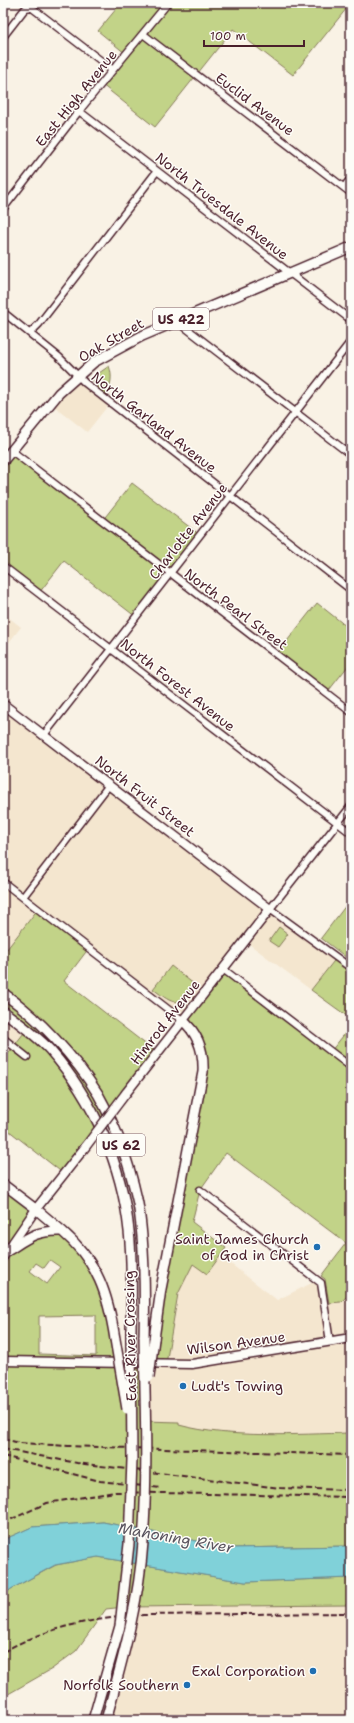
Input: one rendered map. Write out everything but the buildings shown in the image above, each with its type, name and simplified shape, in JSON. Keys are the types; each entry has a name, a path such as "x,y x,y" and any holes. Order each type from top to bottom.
{"highway":[{"name":"Oak Street","path":"3,462 50,403 77,376 94,362 142,336 351,247"},
{"name":"East River Crossing","path":"3,994 32,1016 62,1047 98,1095 115,1130 138,1200 142,1240 145,1306 149,1338 145,1418 143,1543 131,1628 106,1720"},
{"name":"East River Crossing","path":"3,1011 43,1043 74,1080 96,1118 113,1160 122,1194 129,1231 132,1438 129,1544 120,1626 93,1720"},
{"path":"149,1338 161,1289 203,1072 204,1061 200,1044 194,1033 182,1020"},
{"path":"36,1210 62,1231 84,1254 100,1279 110,1307 132,1438"},
{"path":"5,1254 38,1233 62,1231"}],"main road":[{"name":"North Fruit Street","path":"3,704 270,909"},
{"name":"Himrod Avenue","path":"5,1254 36,1210 182,1020 270,909"},
{"path":"3,1184 36,1210"},
{"name":"Wilson Avenue","path":"3,1361 192,1364 351,1338"}],"street":[{"name":"East High Avenue","path":"3,209 79,111 168,3"},
{"path":"3,37 28,7 113,70"},
{"name":"Euclid Avenue","path":"143,34 351,193"},
{"name":"North Truesdale Avenue","path":"79,111 351,320"},
{"path":"30,333 44,318 157,171"},
{"path":"344,187 351,178"},
{"name":"North Garland Avenue","path":"3,312 59,357 85,383 351,590"},
{"path":"177,321 351,455"},
{"name":"Charlotte Avenue","path":"44,735 351,341"},
{"name":"North Pearl Street","path":"12,451 351,712"},
{"name":"North Forest Avenue","path":"3,566 351,833"},
{"path":"23,897 109,785"},
{"name":"Himrod Avenue","path":"270,909 351,806"},
{"path":"3,882 182,1020"},
{"path":"270,909 351,968"},
{"path":"223,969 351,1067"},
{"path":"3,1038 27,1057"},
{"path":"200,1190 321,1283 330,1342"}],"shaded area":[{"path":"77,376 110,403 87,432 50,403"},
{"path":"3,613 21,627 3,650"},
{"path":"3,704 337,957 311,990 245,941 182,1020 38,909 7,949 3,946"},
{"path":"3,1011 27,1029 3,1060"},
{"path":"351,1222 351,1455 145,1448 144,1364 166,1364 190,1232 277,1300 318,1280 346,1243"},
{"path":"351,1605 351,1720 93,1720 124,1607"}],"green space":[{"path":"111,3 351,3 293,75 233,29 155,127 101,84 126,54 98,31 117,8"},
{"path":"109,366 111,381 106,395 95,384 92,378"},
{"path":"12,451 102,521 132,483 200,535 136,617 64,561 39,593 3,566 3,461"},
{"path":"317,603 351,630 351,668 348,666 326,694 276,655"},
{"path":"350,900 351,901 351,961 321,938"},
{"path":"38,909 89,948 64,981 157,1053 64,1174 3,1126 3,1060 27,1029 3,1011 3,946 7,949"},
{"path":"279,927 288,934 278,947 269,941"},
{"path":"337,957 351,968 351,1019 311,990"},
{"path":"171,966 195,985 184,997 176,1002 167,999 153,989"},
{"path":"223,969 331,1051 351,1026 351,1292 341,1302 329,1303 325,1279 321,1276 346,1243 226,1153 200,1190 192,1222 226,1248 207,1274 193,1264 178,1294 166,1364 151,1362 203,1061 182,1020"},
{"path":"3,1184 36,1209 8,1250 34,1235 62,1231 100,1279 119,1363 151,1362 145,1421 179,1422 179,1425 199,1429 242,1434 287,1435 351,1433 351,1546 231,1548 103,1522 32,1527 3,1540","holes":["50,1260 60,1267 47,1284 30,1271 36,1263 44,1268","96,1315 96,1356 39,1354 39,1316"]},
{"path":"98,1557 245,1582 351,1578 351,1605 124,1607 106,1609 76,1651 52,1669 3,1697 3,1596 11,1589 56,1565"}],"water":[{"name":"Mahoning River","path":"103,1522 231,1548 351,1546 351,1578 245,1582 98,1557 55,1565 11,1589 3,1596 3,1540 32,1527"}],"railway":[{"path":"3,1439 20,1443 68,1446 351,1455"},
{"path":"3,1449 77,1463 280,1488 351,1490"},
{"path":"3,1456 100,1481 161,1488"},
{"path":"3,1523 47,1503 115,1492 351,1497"},
{"path":"3,1652 20,1643 54,1630 89,1621 125,1616 351,1613"}],"place":[{"name":"Saint James Church of God in Christ","path":"317,1247"},
{"name":"Ludt's Towing","path":"183,1386"},
{"name":"Exal Corporation","path":"313,1671"},
{"name":"Norfolk Southern","path":"187,1685"}]}
